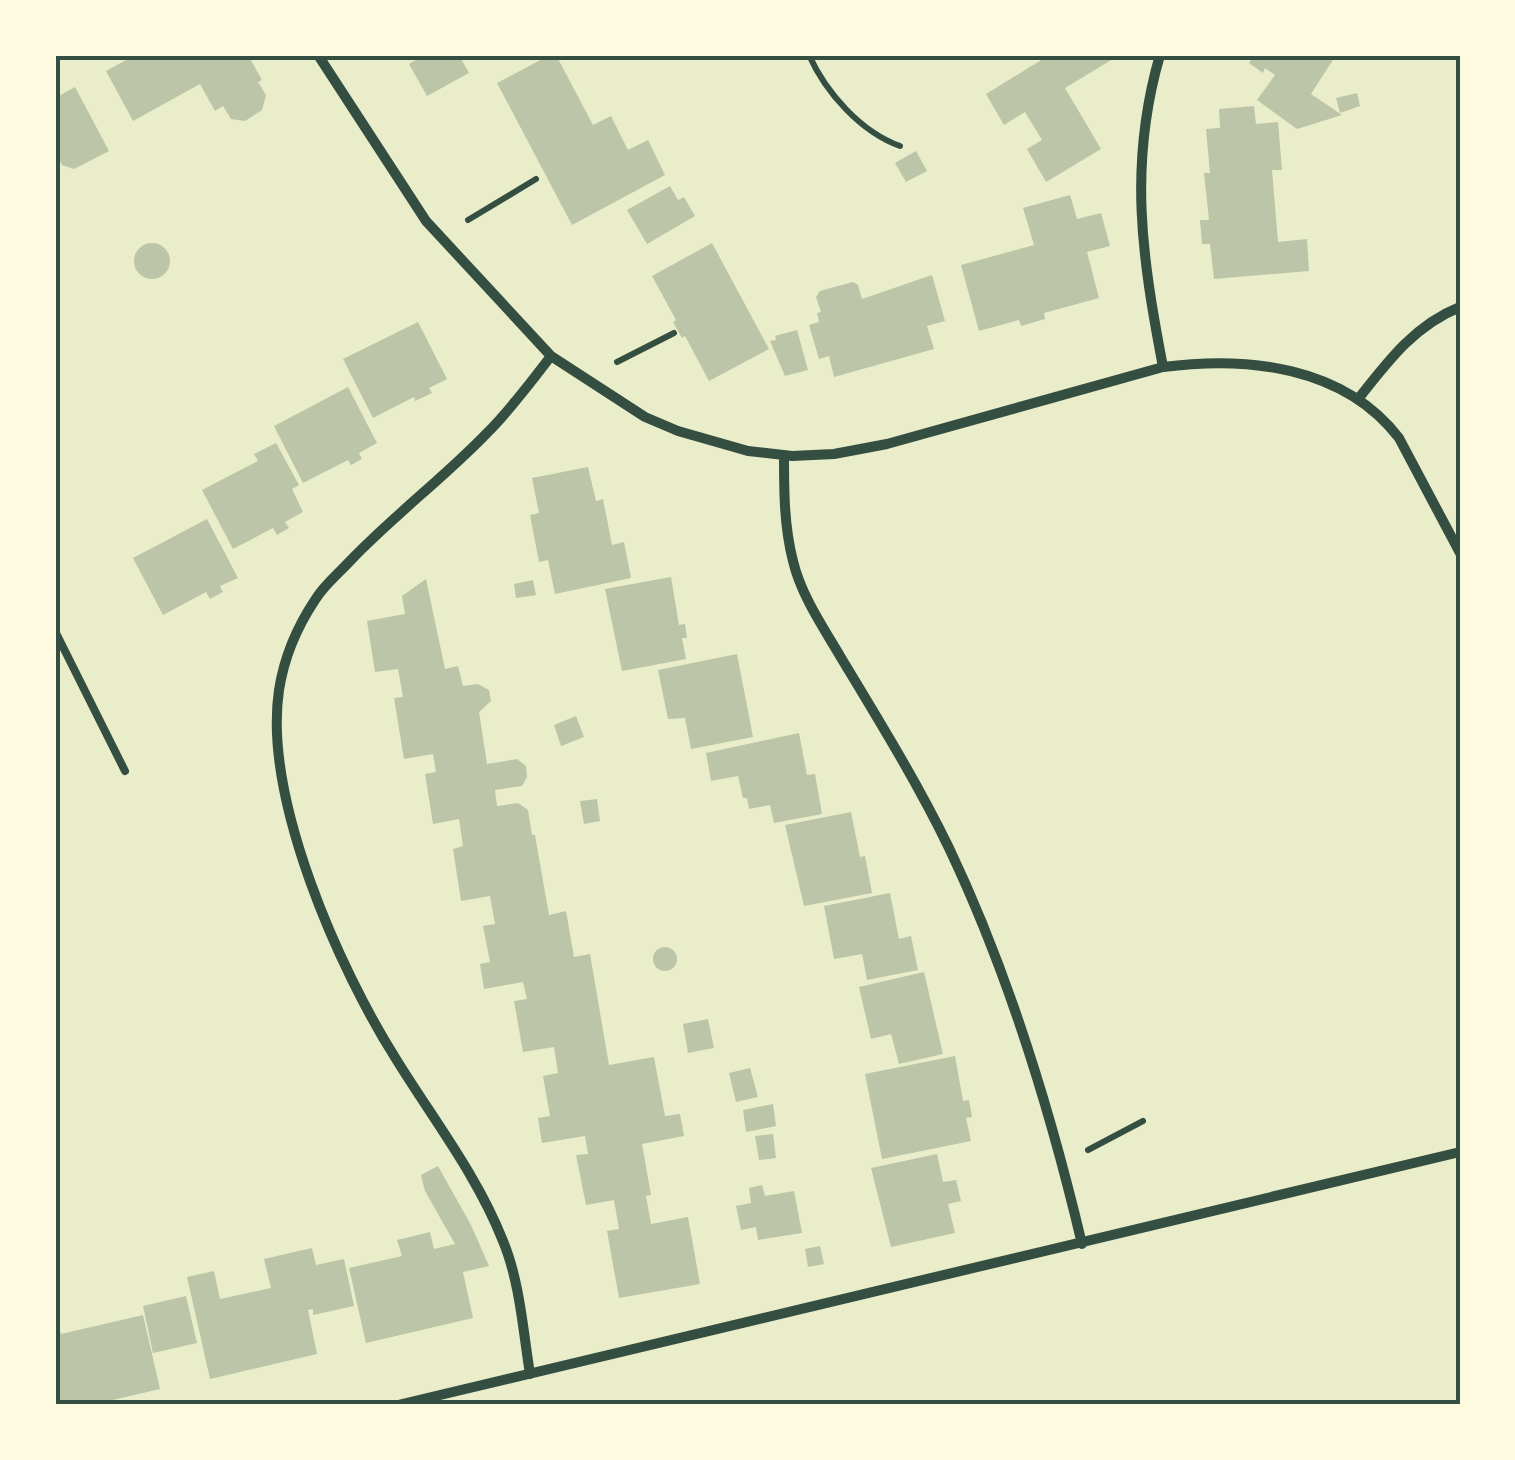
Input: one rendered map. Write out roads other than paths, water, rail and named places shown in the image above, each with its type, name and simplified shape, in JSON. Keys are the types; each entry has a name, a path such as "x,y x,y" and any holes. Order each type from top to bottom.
{"street":[{"path":"318,55 426,221 551,356 645,417 748,451 784,456 834,454 887,444 1164,367 1200,362 1282,369 1307,375 1359,398 1399,438 1460,553"},
{"path":"1160,55 1149,97 1140,174 1146,265 1164,367"},
{"path":"1359,398 1401,345 1460,306"},
{"path":"530,1374 504,1242 468,1170 364,1005 322,914 293,824 278,752 278,706 293,638 316,597 381,529 489,432 551,356"},
{"path":"784,456 784,508 794,565 818,619 949,848 978,914 1044,1097 1082,1244"},
{"path":"398,1405 1460,1152"}],"lane":[{"path":"55,631 125,771"}]}
